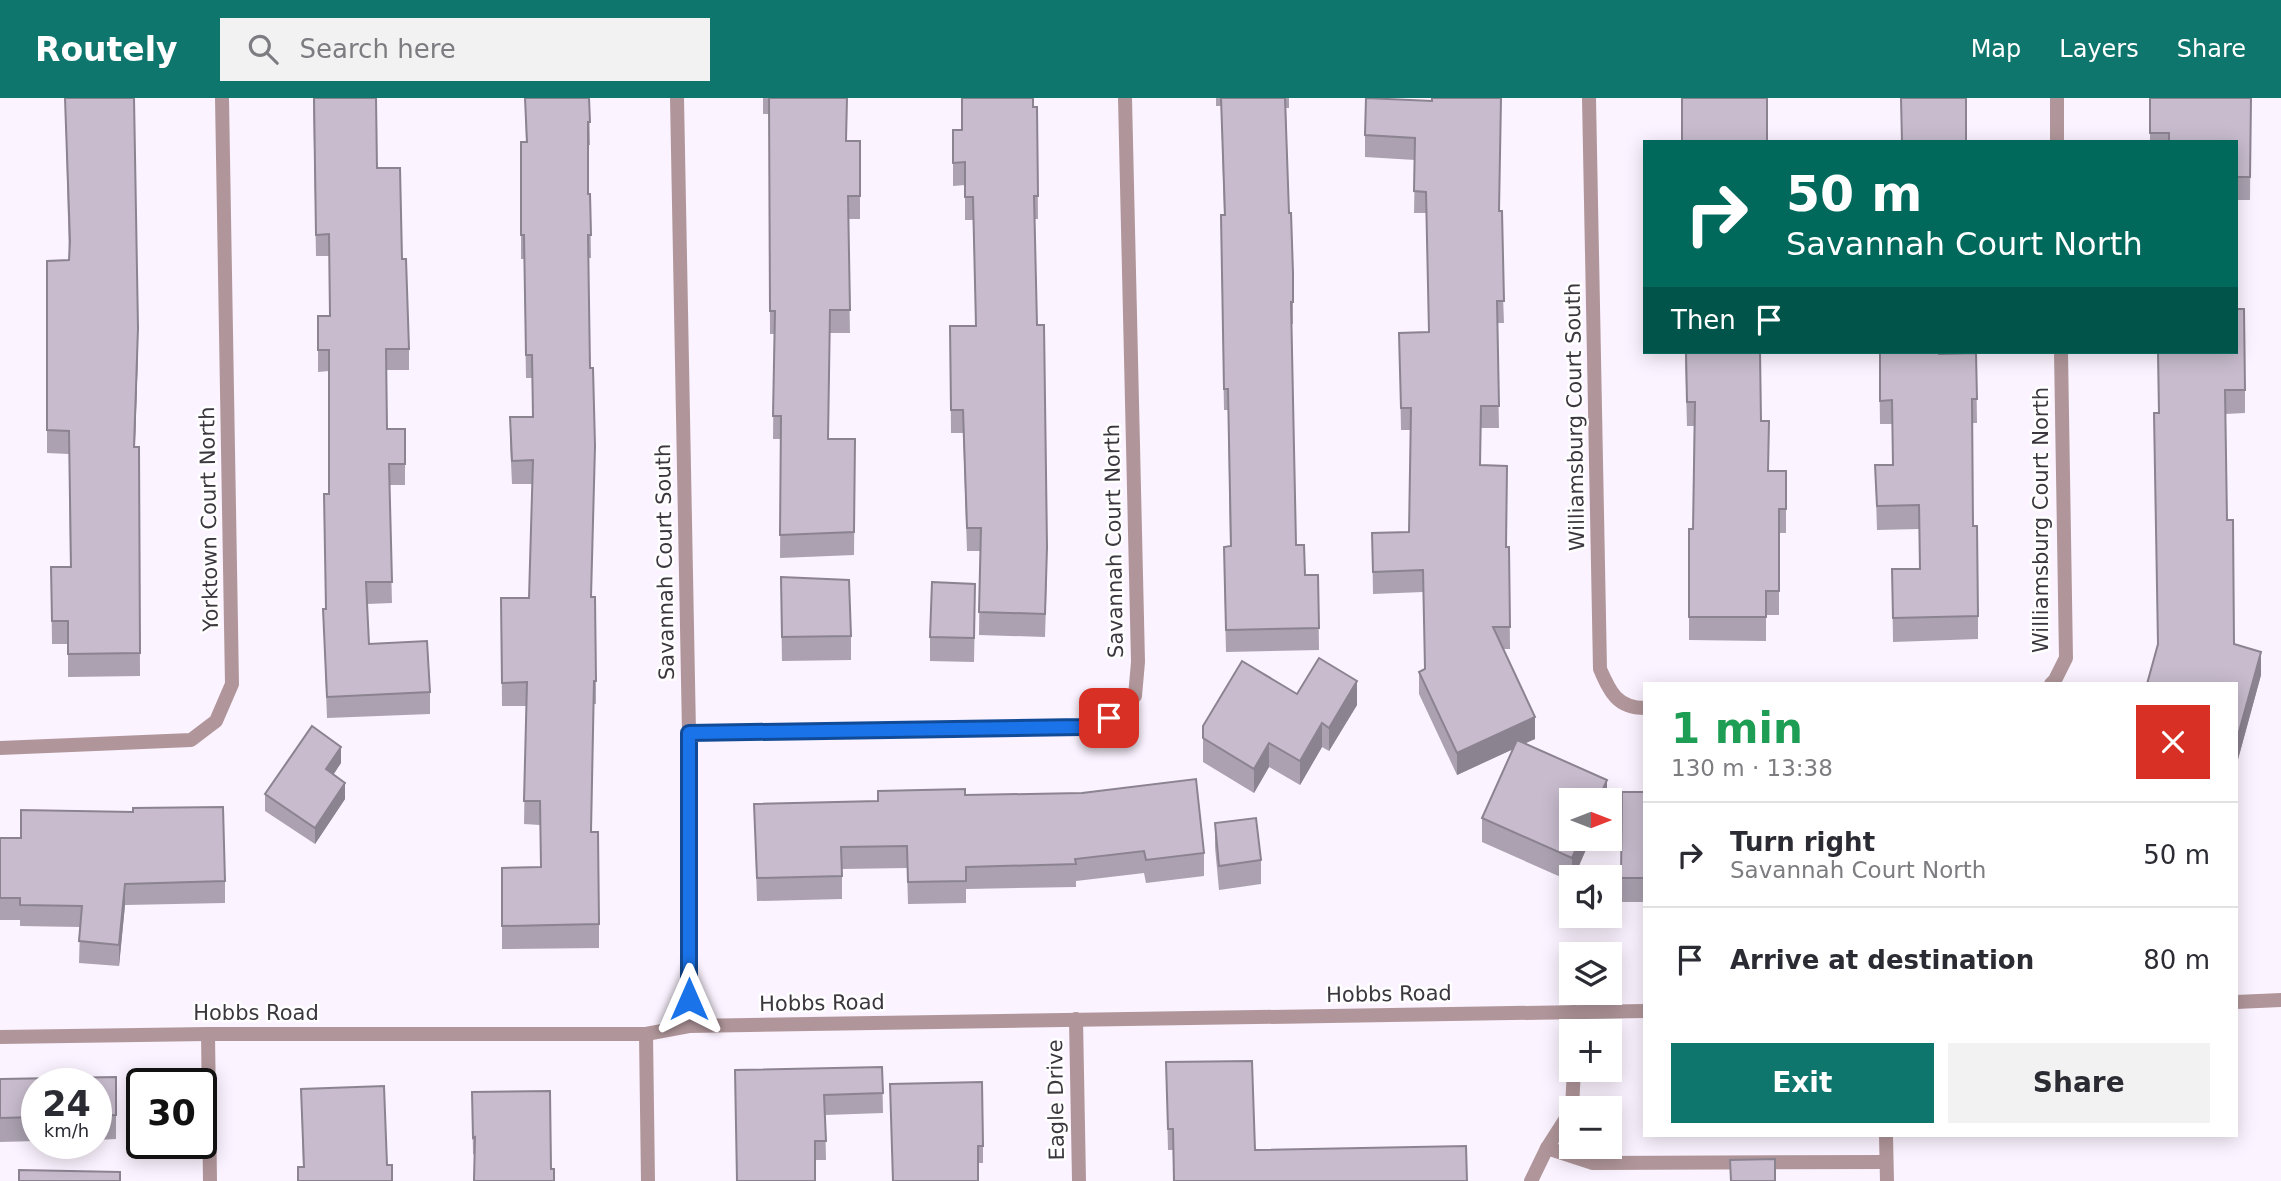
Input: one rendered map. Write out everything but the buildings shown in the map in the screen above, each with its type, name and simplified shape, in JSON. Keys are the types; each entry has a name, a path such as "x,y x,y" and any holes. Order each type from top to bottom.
{"street":[{"name":"Yorktown Court North","path":"4,748 191,740 216,721 232,684 222,98"},
{"name":"Savannah Court South","path":"677,98 689,733 689,1026"},
{"name":"Savannah Court North","path":"689,733 1082,727 1109,718 1135,696 1138,649 1125,98"},
{"name":"Williamsburg Court South","path":"1589,98 1601,669 1611,695 1635,708 1643,708"},
{"path":"2057,98 2057,140"},
{"name":"Williamsburg Court North","path":"2053,682 2066,658 2061,354"},
{"path":"2238,1002 2281,1000"},
{"name":"Hobbs Road","path":"0,1037 646,1034 689,1026 1643,1011"},
{"path":"1574,1012 1574,1019"},
{"name":"Eagle Drive","path":"1076,1019 1079,1181"},
{"path":"208,1034 210,1181"},
{"path":"646,1034 649,1181"},
{"path":"1531,1181 1559,1129"},
{"path":"1886,1137 1887,1181"},
{"path":"1547,1148 1593,1163 1886,1162"}],"route":[{"path":"689,999 689,733 1082,727 1109,718"}]}
